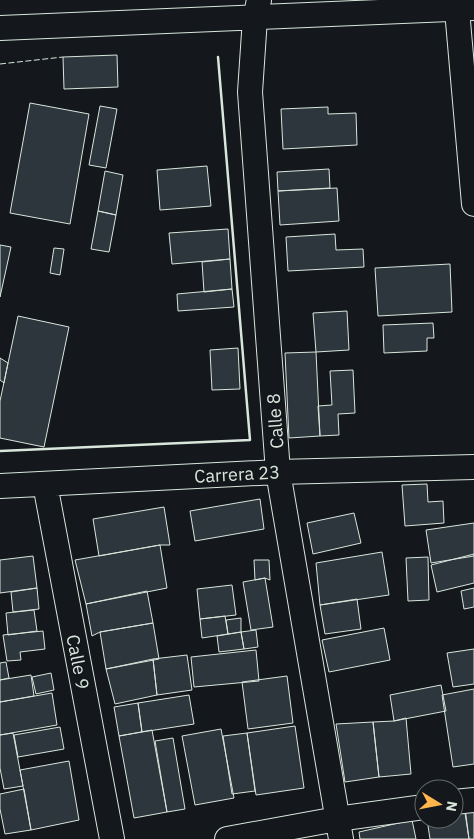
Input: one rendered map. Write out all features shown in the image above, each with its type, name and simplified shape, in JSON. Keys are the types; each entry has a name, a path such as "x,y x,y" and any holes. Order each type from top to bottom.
{"street":[{"path":"0,28 257,9 465,9 474,204"},
{"name":"Calle 8","path":"257,9 250,92 278,472 339,829"},
{"name":"Carrera 23","path":"0,486 278,472 474,467"},
{"name":"Calle 9","path":"45,484 112,839"},
{"path":"227,839 339,829 414,810"}],"building":[{"path":"117,55 118,87 64,89 63,57"},
{"path":"30,103 89,114 70,224 10,213"},
{"path":"100,106 117,109 106,168 89,165"},
{"path":"328,107 328,114 356,113 357,145 283,149 281,109"},
{"path":"207,166 211,206 160,210 157,170"},
{"path":"329,169 330,188 278,191 277,172"},
{"path":"105,171 123,175 116,215 98,211"},
{"path":"337,188 339,221 280,225 278,191"},
{"path":"98,211 116,215 109,252 91,249"},
{"path":"228,229 230,259 172,264 169,233"},
{"path":"335,234 336,250 363,249 364,267 288,271 286,237"},
{"path":"0,245 11,247 0,297"},
{"path":"54,248 64,249 60,275 50,273"},
{"path":"230,259 232,289 204,292 202,262"},
{"path":"450,264 452,312 378,316 375,268"},
{"path":"232,289 234,307 178,311 177,294"},
{"path":"347,311 349,350 316,352 313,313"},
{"path":"18,316 69,327 44,447 0,438 0,401"},
{"path":"433,323 434,338 427,338 427,351 384,353 383,325"},
{"path":"238,348 240,389 212,390 210,350"},
{"path":"316,352 320,436 289,438 285,353"},
{"path":"0,358 8,363 4,383 0,380"},
{"path":"353,370 355,413 338,414 339,435 320,436 318,406 332,405 330,371"},
{"path":"427,484 428,502 443,501 444,523 405,526 402,485"},
{"path":"260,499 264,529 195,541 190,511"},
{"path":"164,507 170,545 160,545 99,556 93,519"},
{"path":"354,513 361,543 313,554 307,523"},
{"path":"474,523 474,556 431,563 426,530"},
{"path":"160,545 167,588 86,604 75,560"},
{"path":"382,552 389,595 320,605 316,563"},
{"path":"474,554 474,583 437,592 431,565"},
{"path":"33,556 37,588 0,593 0,560"},
{"path":"428,557 429,600 408,601 406,558"},
{"path":"254,560 269,560 270,580 265,578 255,580"},
{"path":"265,578 273,627 251,630 243,582"},
{"path":"232,585 236,615 200,619 197,589"},
{"path":"37,588 39,609 13,612 11,592"},
{"path":"474,588 474,607 464,609 461,591"},
{"path":"147,591 153,623 100,632 92,636 86,604"},
{"path":"357,599 361,629 325,634 320,605"},
{"path":"34,610 37,631 8,635 6,613"},
{"path":"225,616 228,634 202,638 200,619"},
{"path":"241,618 241,632 228,634 226,620"},
{"path":"153,623 159,659 106,669 100,632"},
{"path":"384,628 390,660 329,672 322,640"},
{"path":"256,630 258,647 244,649 241,632"},
{"path":"43,631 45,649 20,652 21,660 7,661 3,635"},
{"path":"241,632 244,649 219,652 217,636"},
{"path":"474,649 474,684 453,687 447,653"},
{"path":"256,650 259,681 194,687 191,657"},
{"path":"187,655 192,690 157,695 153,659"},
{"path":"153,659 157,695 115,704 106,669"},
{"path":"6,662 9,678 0,680 0,663"},
{"path":"51,673 54,690 36,694 32,677"},
{"path":"31,675 34,696 0,702 0,680"},
{"path":"287,676 293,723 248,729 242,682"},
{"path":"441,685 446,711 394,721 390,695"},
{"path":"474,689 474,764 453,767 442,695"},
{"path":"52,693 57,725 0,735 0,702"},
{"path":"189,695 194,724 142,732 138,703"},
{"path":"138,703 142,732 119,736 114,707"},
{"path":"406,718 411,774 379,777 373,722 394,721"},
{"path":"373,722 379,777 345,782 336,724"},
{"path":"295,726 304,788 256,795 247,733"},
{"path":"60,727 64,749 18,757 14,735"},
{"path":"221,729 234,798 195,805 182,736"},
{"path":"152,730 167,812 134,818 119,736"},
{"path":"13,733 23,786 4,789 0,768 0,735"},
{"path":"247,733 255,791 232,794 223,736"},
{"path":"173,738 185,809 167,812 155,741"},
{"path":"69,761 79,820 31,830 20,770"},
{"path":"24,789 31,830 5,834 0,809 0,794"},
{"path":"464,808 469,839 430,839 428,829 464,829"},
{"path":"474,810 474,839 469,839 465,813"},
{"path":"412,820 416,839 360,839 359,832"}],"fence":[{"path":"0,64 63,57"}],"wall":[{"path":"0,451 250,440 218,57"}]}
